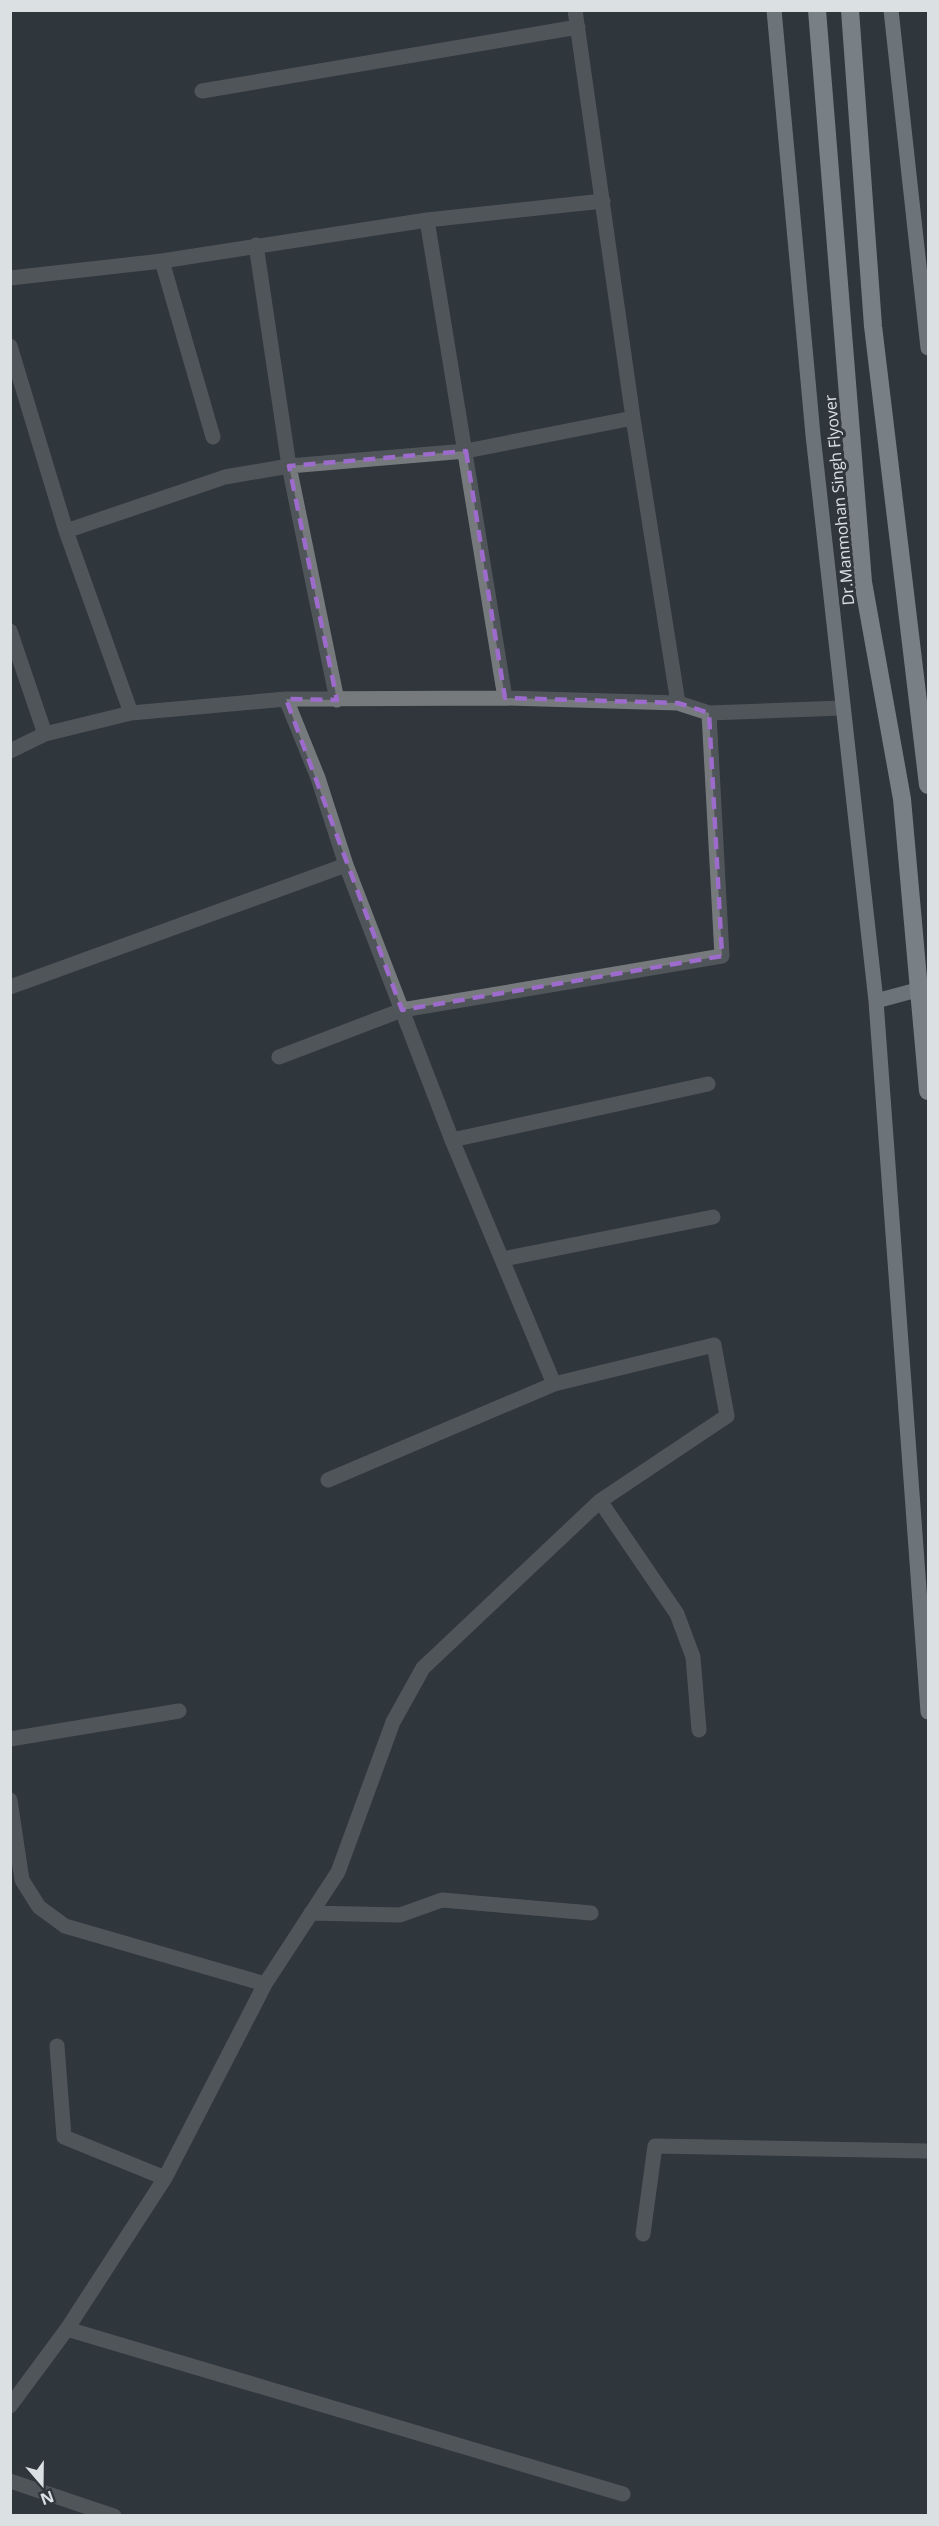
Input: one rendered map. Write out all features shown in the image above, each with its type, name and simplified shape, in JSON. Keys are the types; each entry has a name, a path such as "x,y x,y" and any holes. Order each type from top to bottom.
{"highway":[{"name":"Dr.Manmohan Singh Flyover","path":"818,10 864,582 902,799 928,1092"},
{"path":"850,10 873,326 928,785"}],"main road":[{"path":"774,10 812,423 876,1001 928,1712"},
{"path":"891,10 928,348"},
{"path":"876,1001 928,987"}],"street":[{"path":"575,10 633,418 678,703"},
{"path":"202,91 578,27"},
{"path":"10,278 162,261 427,220 603,201"},
{"path":"427,220 505,698"},
{"path":"255,245 289,466 337,700"},
{"path":"162,261 213,436"},
{"path":"10,346 66,531 131,713"},
{"path":"66,531 225,477 289,466 466,451 633,418"},
{"path":"10,631 45,734"},
{"path":"10,751 45,734 131,713 286,699 505,698 678,703 709,713 842,708"},
{"path":"286,699 318,778 346,865 452,1140 554,1384"},
{"path":"279,1057 402,1010 722,956 709,713"},
{"path":"10,987 346,865"},
{"path":"452,1140 708,1084"},
{"path":"502,1259 713,1218"},
{"path":"10,2406 67,2329 165,2178 265,1984 338,1872 393,1722 423,1668 600,1502 726,1416 714,1345 554,1384 328,1480"},
{"path":"600,1502 677,1614 693,1657 699,1730"},
{"path":"10,1739 179,1711"},
{"path":"10,1800 22,1880 39,1907 65,1926 265,1984"},
{"path":"311,1914 400,1916 442,1900 591,1913"},
{"path":"57,2046 64,2137 165,2178"},
{"path":"643,2234 655,2145 928,2151"},
{"path":"67,2329 623,2494"},
{"path":"10,2481 114,2516"}],"highlighted area":[{"path":"466,451 505,698 678,703 709,713 722,956 402,1010 286,699 337,700 289,466"}]}
